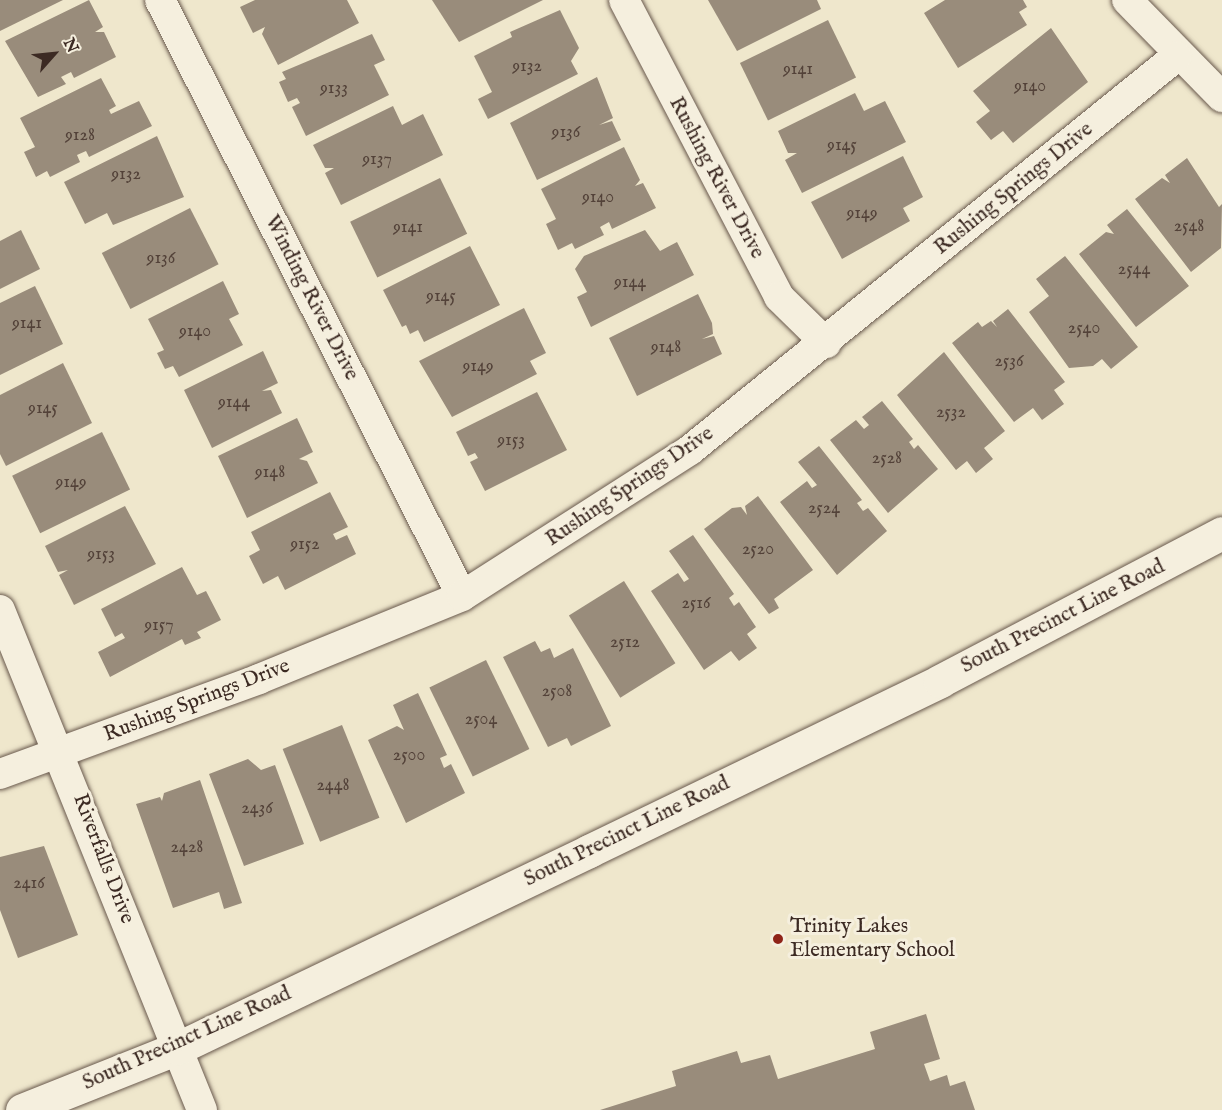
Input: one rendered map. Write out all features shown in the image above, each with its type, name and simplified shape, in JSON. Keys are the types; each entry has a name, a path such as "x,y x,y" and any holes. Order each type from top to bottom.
{"main road":[{"name":"South Precinct Line Road","path":"22,1110 178,1048 940,681 1222,533"}],"street":[{"name":"Winding River Drive","path":"160,0 462,596"},
{"name":"Rushing River Drive","path":"624,0 779,297 826,343"},
{"path":"1128,0 1177,56 1222,97"},
{"name":"Rushing Springs Drive","path":"0,774 462,596 690,450 826,343 1177,56"},
{"name":"Riverfalls Drive","path":"0,610 62,752 202,1110"}],"building":[{"path":"0,0 63,0 0,31"},
{"path":"89,0 103,27 95,32 104,32 116,57 74,78 71,72 61,77 66,84 38,97 5,41"},
{"path":"255,0 347,0 359,23 278,65 262,34 265,27 253,33 240,7"},
{"path":"432,0 543,0 459,42"},
{"path":"708,0 817,0 821,9 737,51"},
{"path":"945,0 1023,0 1027,7 1019,12 1027,25 958,68 924,13"},
{"path":"560,10 579,48 571,61 578,74 488,119 478,99 492,92 474,56 512,37 510,32"},
{"path":"828,20 856,78 768,120 740,63"},
{"path":"1051,28 1088,82 1013,143 1003,131 991,140 976,122 990,111 973,91"},
{"path":"372,34 385,60 374,65 389,95 306,136 292,107 300,103 297,98 288,102 279,82 286,79 282,72"},
{"path":"597,77 613,118 599,125 612,121 621,140 537,180 510,123"},
{"path":"101,78 116,106 109,110 111,114 139,101 152,126 89,157 86,151 77,155 80,162 50,177 47,171 36,177 24,152 35,147 20,118"},
{"path":"855,93 864,111 885,101 906,142 802,193 785,160 797,153 788,153 778,131"},
{"path":"393,106 402,125 423,114 443,155 341,205 325,173 334,168 325,168 313,145"},
{"path":"157,136 184,197 113,225 107,213 85,224 64,182"},
{"path":"624,147 640,180 635,186 643,183 656,208 612,229 609,222 600,227 604,235 575,249 572,243 558,250 546,224 556,219 541,189"},
{"path":"903,156 923,197 903,208 910,221 842,259 811,202"},
{"path":"1187,158 1219,207 1222,204 1221,248 1191,272 1135,199 1162,178 1170,183 1165,175"},
{"path":"440,178 467,234 377,278 350,222"},
{"path":"190,208 219,264 130,309 102,253"},
{"path":"1127,209 1189,286 1136,327 1079,254 1106,232 1114,234 1107,225"},
{"path":"21,230 40,269 0,289 0,241"},
{"path":"645,230 660,251 677,242 694,275 591,327 577,297 587,292 575,269 584,256"},
{"path":"470,246 500,305 424,342 418,330 410,334 406,325 402,327 383,290"},
{"path":"1065,256 1138,347 1111,369 1102,359 1093,366 1069,368 1029,312 1049,296 1036,279"},
{"path":"223,281 239,314 229,319 243,345 179,377 173,366 165,369 157,353 164,350 148,319"},
{"path":"35,286 63,344 0,375 0,303"},
{"path":"698,294 712,323 713,334 702,339 714,336 722,354 637,396 609,338"},
{"path":"524,308 546,353 530,361 537,374 452,417 419,361"},
{"path":"1008,309 1065,382 1054,390 1064,404 1042,420 1033,408 1014,422 952,343 978,322 982,327 991,321 997,327 993,321"},
{"path":"263,351 278,383 262,391 271,390 282,413 212,448 184,390"},
{"path":"944,352 1005,431 984,448 993,459 976,473 967,461 956,470 897,395"},
{"path":"63,363 92,423 6,466 0,454 0,395"},
{"path":"537,392 567,450 485,491 470,462 478,458 475,453 468,456 456,432"},
{"path":"882,401 913,439 909,442 914,449 918,445 938,469 888,513 830,440 856,420 864,429 869,425 862,417"},
{"path":"297,418 313,452 299,459 307,461 318,483 247,518 218,456"},
{"path":"102,432 130,490 40,533 12,476"},
{"path":"819,446 862,500 857,503 863,511 868,508 887,531 837,575 780,502 807,481 812,488 817,485 798,462"},
{"path":"330,492 348,527 333,534 336,540 347,535 356,554 285,590 278,576 263,584 249,556 260,550 251,532"},
{"path":"758,496 813,570 774,599 779,608 769,614 704,529 732,508 741,507 747,515 745,506"},
{"path":"125,506 156,564 74,605 59,575 68,570 58,572 45,546"},
{"path":"693,535 734,594 729,598 734,606 739,602 756,627 747,634 757,648 739,661 731,651 704,670 651,591 678,573 684,582 689,579 669,551"},
{"path":"182,567 197,595 206,591 221,620 197,632 201,638 185,645 182,639 110,677 98,652 125,638 122,633 115,637 101,609"},
{"path":"624,581 675,663 620,698 569,615"},
{"path":"535,641 541,652 550,648 554,658 573,648 611,726 571,746 567,738 548,747 503,657"},
{"path":"486,660 529,749 473,777 429,688"},
{"path":"418,693 447,755 440,758 444,768 451,764 465,793 406,823 368,740 397,726 404,730 393,705"},
{"path":"342,725 379,818 320,842 283,749"},
{"path":"248,759 261,770 275,765 304,844 244,866 209,774"},
{"path":"200,780 242,903 224,909 219,892 173,908 136,804 160,797 162,801 164,793"},
{"path":"44,846 78,935 18,958 0,910 0,857"},
{"path":"926,1014 940,1059 924,1064 930,1081 947,1075 950,1086 965,1081 975,1110 600,1110 676,1086 672,1071 737,1051 741,1063 770,1055 778,1079 875,1049 870,1032"}],"place":[{"name":"Trinity Lakes Elementary School","path":"778,939"}]}
